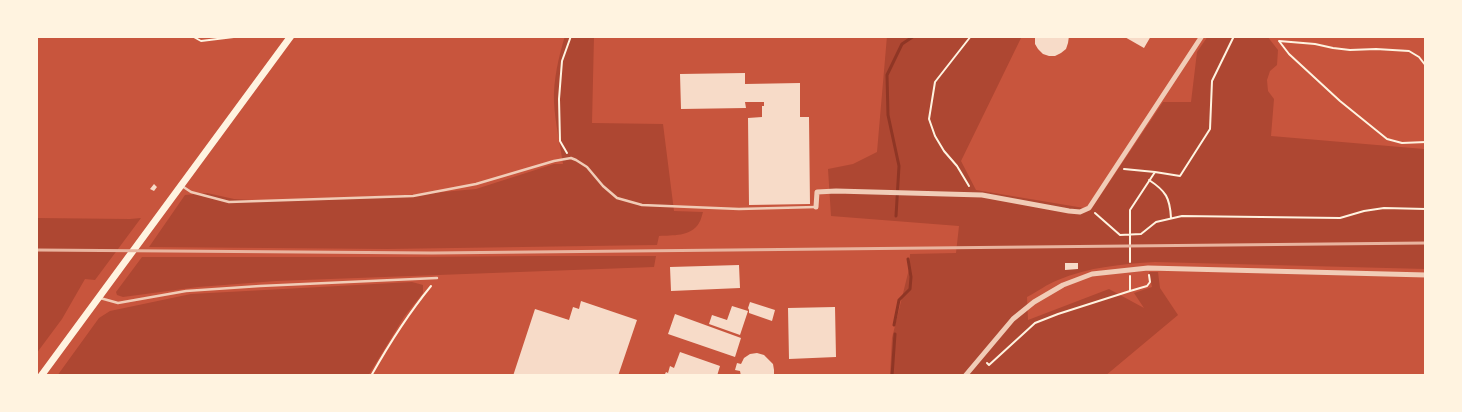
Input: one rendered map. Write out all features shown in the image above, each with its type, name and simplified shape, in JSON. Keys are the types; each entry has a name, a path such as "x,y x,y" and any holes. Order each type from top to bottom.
{"main road":[{"path":"41,376 291,36"}],"street":[{"path":"816,208 817,192 982,195 1069,211 1080,212 1089,208 1202,36"},
{"path":"965,376 1013,319 1034,302 1063,285 1092,274 1148,268 1426,275"}],"lane":[{"path":"181,186 191,192 229,202 413,196 476,184 554,161 571,158 587,167 602,186 617,198 642,205 739,209 816,208"},
{"path":"98,298 118,303 204,290 437,278"}],"path":[{"path":"192,36 201,41 242,36"},
{"path":"571,36 562,61 559,99 560,141 571,158"},
{"path":"971,36 935,82 929,119 935,136 944,151 957,166 974,196"},
{"path":"1129,169 1180,176 1210,129 1212,81 1234,36"},
{"path":"1426,66 1419,57 1409,50 1350,50 1315,44 1279,42 1289,54 1340,101 1387,139 1402,143 1426,142"},
{"path":"1130,249 1130,210 1155,172"},
{"path":"1149,180 1165,193 1172,218"},
{"path":"1089,208 1120,235 1140,234 1156,222 1182,216 1340,218 1364,211 1384,208 1426,209"},
{"path":"979,358 989,365 1035,324 1058,314 1147,286 1150,282 1148,268"},
{"path":"1130,277 1130,291"},
{"path":"371,376 414,307 437,278"}],"shaded area":[{"path":"565,36 594,36 592,123 663,124 674,211 703,212 696,228 686,233 659,236 657,245 387,249 149,247 185,195 207,193 234,199 267,201 410,195 476,189 554,164 563,164 555,118 554,85"},
{"path":"887,36 1022,36 961,161 976,190 1092,208 1163,102 1191,102 1197,52 1208,36 1267,36 1278,50 1277,65 1270,71 1267,80 1268,91 1274,99 1271,136 1424,149 1426,135 1426,269 1155,262 1094,269 1054,282 1027,297 1028,320 1109,289 1144,308 1134,293 1152,287 1149,272 1158,272 1160,288 1178,315 1105,376 890,376 892,338 909,269 910,254 956,253 959,226 831,216 828,169 853,164 877,152"},
{"path":"36,218 141,218 95,280 85,279 62,319 36,354"},
{"path":"656,256 654,267 276,281 198,287 123,297 117,295 116,292 142,257"},
{"path":"412,282 423,285 423,293 404,317 368,376 57,376 99,318 110,311 191,294"}],"building":[{"path":"1035,36 1069,36 1066,49 1055,56 1049,56 1043,54 1038,49 1035,44"},
{"path":"1123,36 1151,36 1144,48"},
{"path":"745,73 745,84 800,83 800,117 809,117 810,204 749,205 748,118 762,117 764,102 745,102 746,108 681,109 680,74"},
{"path":"154,184 157,187 154,191 150,189"},
{"path":"1065,263 1078,263 1078,269 1065,270"},
{"path":"739,265 740,288 671,291 670,267"},
{"path":"581,301 637,320 618,376 513,376 535,309 569,320 573,307 579,309"},
{"path":"750,302 775,310 772,321 749,313"},
{"path":"732,306 748,311 740,335 709,324 712,315 727,320"},
{"path":"835,307 836,357 789,359 788,308"},
{"path":"675,314 741,338 735,357 668,334"},
{"path":"680,352 720,366 717,376 664,376 666,372 668,373 670,366 674,368"},
{"path":"750,354 764,355 773,364 774,376 741,376 740,371 735,370 737,363 741,364 744,358"}],"waterway":[{"path":"896,216 899,166 888,115 887,75 902,44 914,36"},
{"path":"894,325 899,300 910,289 911,277 908,259"},
{"path":"892,376 895,334"}],"railway":[{"path":"36,250 432,253 1426,243"}]}
